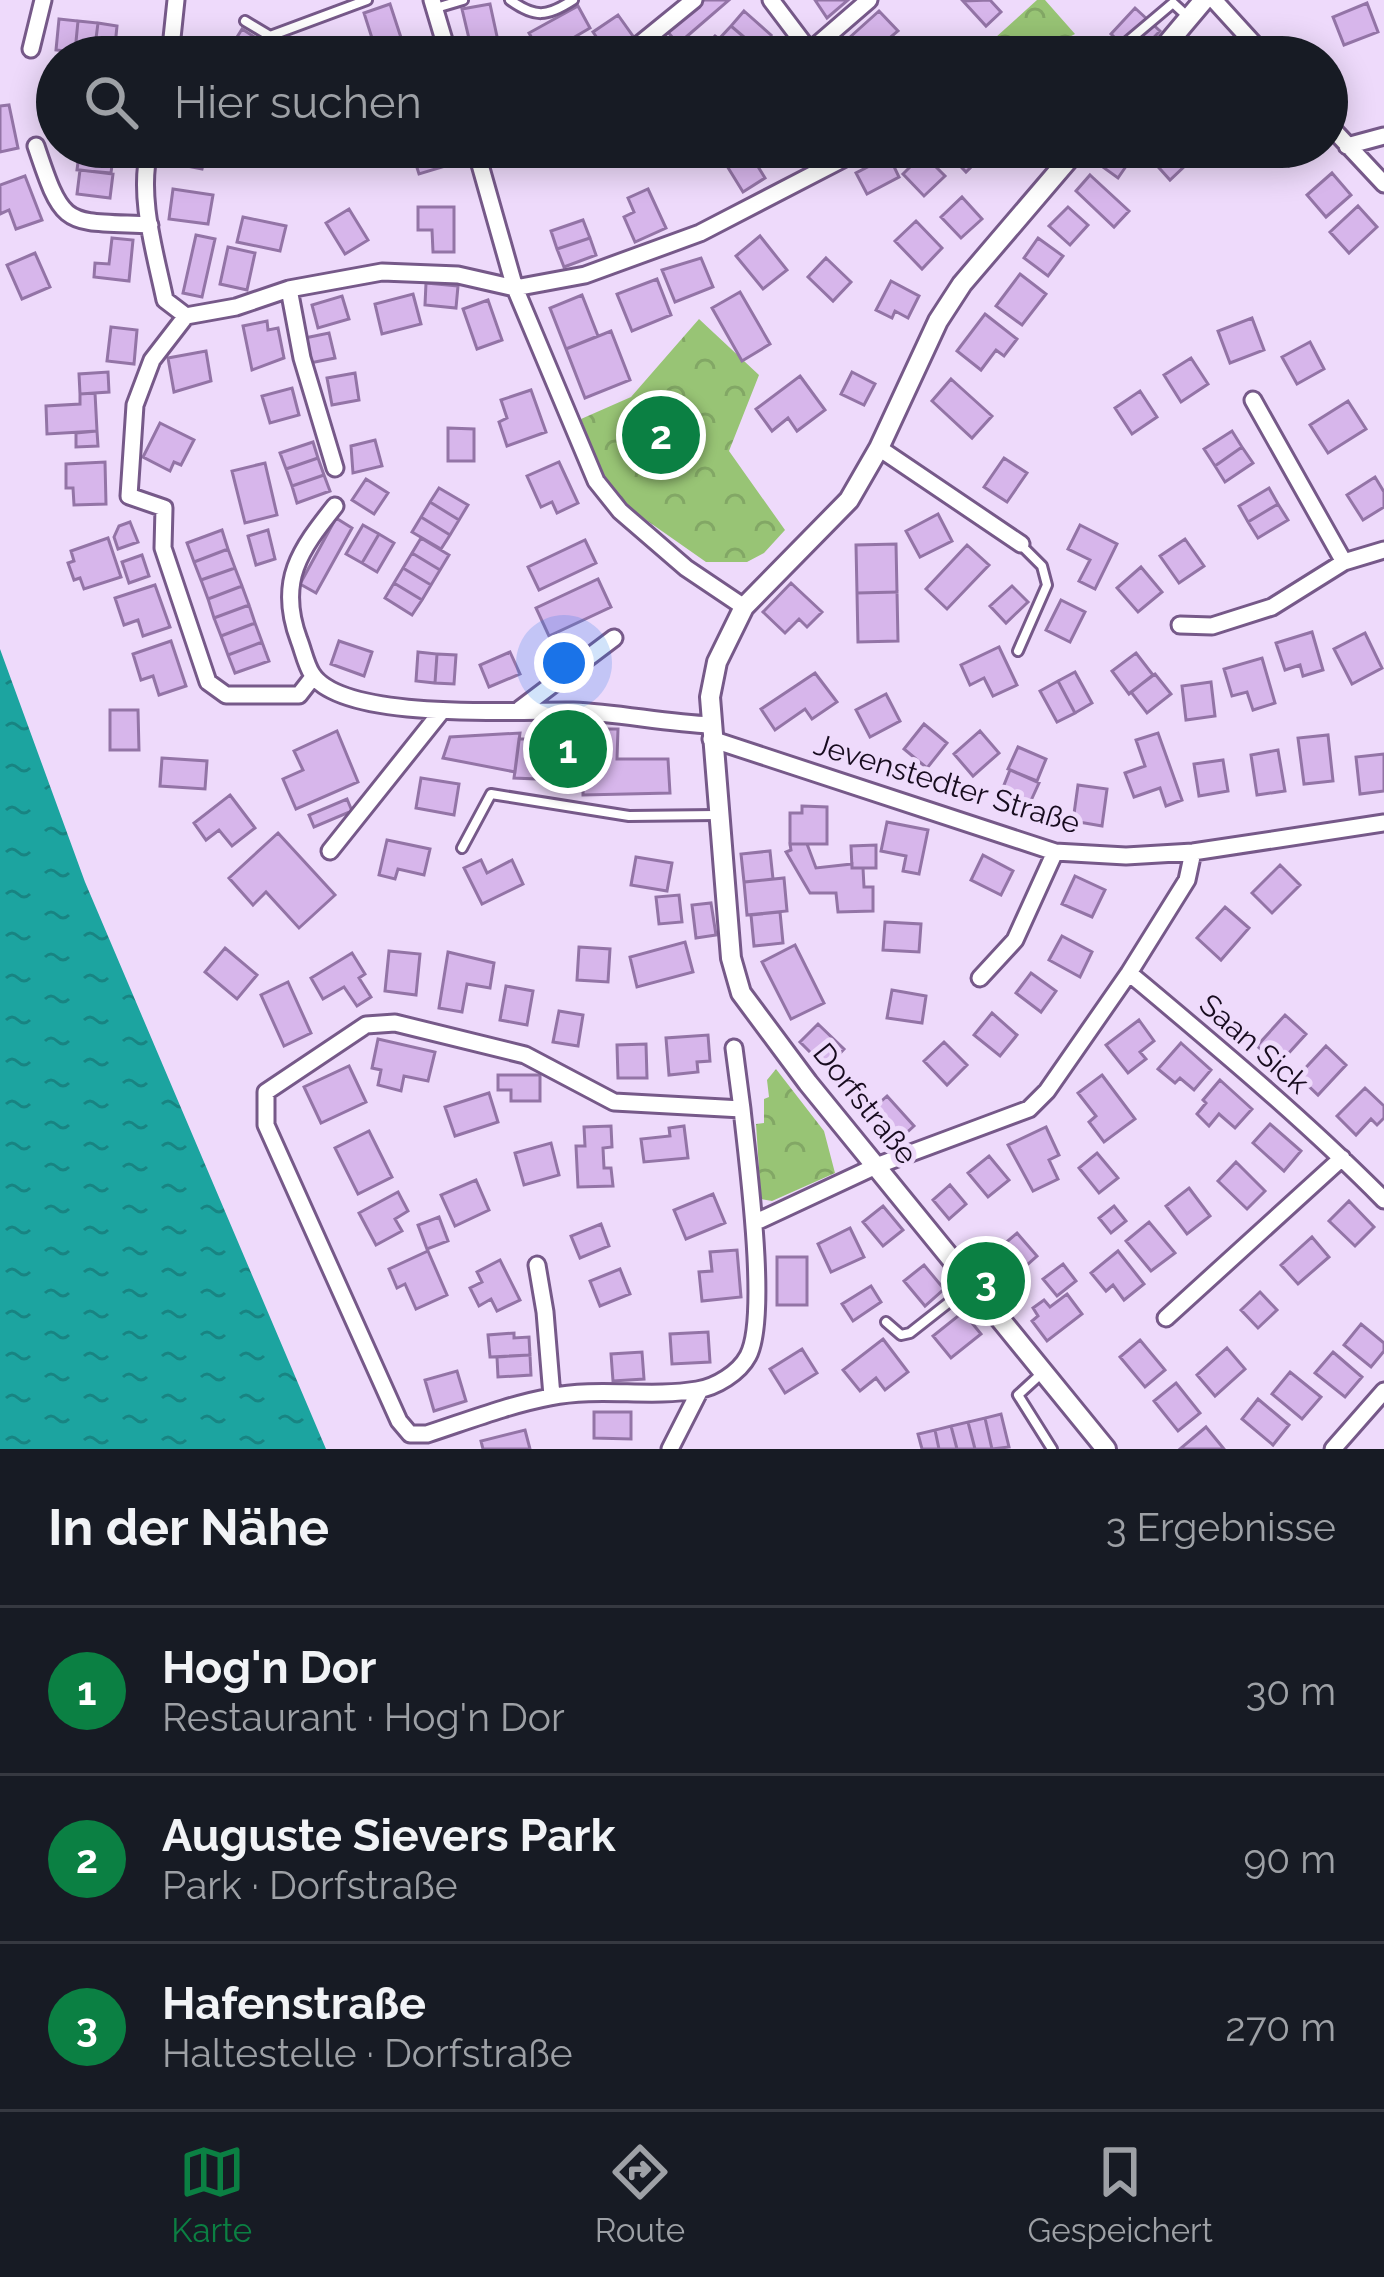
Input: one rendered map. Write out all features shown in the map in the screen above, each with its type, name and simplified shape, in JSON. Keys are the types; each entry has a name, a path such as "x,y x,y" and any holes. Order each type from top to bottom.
{"street":[{"path":"31,49 43,0"},
{"path":"172,36 176,0"},
{"path":"650,36 694,0"},
{"path":"771,0 798,36"},
{"path":"831,36 869,0"},
{"path":"1173,36 1204,0"},
{"path":"1214,0 1247,36"},
{"path":"434,4 443,36"},
{"path":"1348,146 1384,136"},
{"path":"1348,147 1384,184"},
{"path":"44,168 59,209 82,222 150,225"},
{"path":"145,168 150,225 165,300 186,316"},
{"path":"481,168 515,288 596,481 620,511 672,557 744,608"},
{"path":"335,506 300,551 291,584 291,618 313,677 299,695 226,695 208,682 164,548 164,508 129,496 135,405 152,360 186,316 236,307 289,289 382,272 458,275 515,288 585,275 700,233 825,168"},
{"name":"Dorfstraße","path":"1061,168 962,284 938,321 880,448 849,500 744,608 717,662 710,698 711,732 731,958 742,994 1106,1449"},
{"path":"289,289 302,358 335,468"},
{"path":"1253,400 1344,562"},
{"path":"880,448 1021,544"},
{"path":"1180,625 1212,626 1272,607 1344,562 1384,550"},
{"path":"520,710 614,638"},
{"name":"Jevenstedter Straße","path":"313,677 364,702 441,712 598,712 711,732 1055,852 1126,856 1192,852 1384,823"},
{"path":"330,851 441,712"},
{"path":"980,978 1015,940 1055,852"},
{"path":"754,1222 876,1166 1029,1109 1047,1091 1129,973 1187,880 1192,852"},
{"name":"Saan Sick","path":"1129,973 1342,1158 1384,1201"},
{"path":"734,1048 742,1109 754,1222 755,1335 749,1355 734,1374 700,1390 552,1396 427,1434 410,1434 399,1421 266,1125 266,1093 365,1025 394,1023 525,1055 614,1102 742,1109"},
{"path":"1166,1318 1342,1158"},
{"path":"537,1264 552,1396"},
{"path":"670,1449 700,1390"},
{"path":"1334,1449 1384,1391"}],"lane":[{"path":"245,21 270,36 367,0"},
{"path":"434,4 463,0"},
{"path":"510,0 530,14 543,16 573,0"},
{"path":"1134,36 1173,3 1189,17"},
{"path":"1018,651 1047,585 1042,566 1021,544"},
{"path":"462,848 491,794 629,816 717,815"},
{"path":"886,1322 901,1334 910,1334 973,1284"},
{"path":"1043,1372 1018,1394 1052,1449"}],"green space":[{"path":"1037,0 1045,0 1075,34 1071,36 997,36"},
{"path":"699,319 759,375 729,451 785,530 764,553 747,562 706,562 629,508 603,475 581,419 631,397"},
{"path":"776,1069 824,1131 835,1173 772,1201 761,1199 756,1124 764,1123 767,1080"}],"water":[{"path":"0,649 85,882 326,1449 0,1449"}],"building":[{"path":"703,0 729,0 687,36 671,36 667,31"},
{"path":"815,0 848,0 827,18"},
{"path":"990,0 1001,12 986,26 963,1"},
{"path":"1367,3 1378,32 1348,43 1348,36 1340,36 1333,17"},
{"path":"390,4 400,36 371,36 364,13"},
{"path":"490,4 497,36 468,36 462,9"},
{"path":"578,6 590,28 576,36 529,33"},
{"path":"1135,8 1160,31 1155,36 1111,34"},
{"path":"744,11 771,35 743,36 731,26"},
{"path":"879,11 898,31 892,36 851,36"},
{"path":"618,15 633,36 596,36 593,32"},
{"path":"59,19 78,21 77,36 57,36"},
{"path":"78,21 98,23 96,36 77,36"},
{"path":"98,23 117,26 116,36 96,36"},
{"path":"731,26 743,36 722,36"},
{"path":"9,105 18,148 0,152 0,106"},
{"path":"77,168 112,168 111,173"},
{"path":"728,168 759,168 765,178 743,192"},
{"path":"866,168 895,168 899,177 867,194 856,173"},
{"path":"909,168 937,168 945,176 924,196 903,174"},
{"path":"1104,168 1125,168 1118,178"},
{"path":"1159,168 1183,168 1170,180"},
{"path":"80,170 113,174 110,198 77,194"},
{"path":"1332,173 1351,195 1326,217 1307,195"},
{"path":"1090,175 1129,211 1114,227 1076,191"},
{"path":"25,176 42,220 16,229 9,210 0,214 0,185"},
{"path":"173,189 213,195 208,224 169,219"},
{"path":"648,189 666,228 635,242 624,217 634,212 628,198"},
{"path":"962,197 982,219 961,238 941,217"},
{"path":"1358,206 1377,227 1349,253 1330,232"},
{"path":"418,207 454,207 454,252 433,252 432,230 418,230"},
{"path":"1068,207 1088,225 1070,245 1049,226"},
{"path":"349,209 368,240 345,254 326,223"},
{"path":"243,217 286,226 280,251 237,242"},
{"path":"583,220 590,238 557,249 551,231"},
{"path":"916,221 942,248 922,269 895,241"},
{"path":"196,235 215,239 202,297 183,293"},
{"path":"760,236 787,270 763,289 736,256"},
{"path":"112,238 133,240 129,281 94,277 95,263 109,264"},
{"path":"590,238 596,255 564,267 557,249"},
{"path":"1038,238 1063,256 1048,276 1024,258"},
{"path":"228,247 255,253 247,290 220,284"},
{"path":"35,253 50,287 22,299 7,265"},
{"path":"701,258 713,287 675,302 662,270"},
{"path":"826,258 851,282 833,301 808,277"},
{"path":"1020,274 1046,294 1022,325 996,306"},
{"path":"657,279 671,315 632,331 617,294"},
{"path":"891,281 919,296 908,318 895,311 892,318 876,310"},
{"path":"426,283 458,286 456,308 425,305"},
{"path":"740,292 770,344 742,361 712,308"},
{"path":"413,294 421,324 382,334 375,304"},
{"path":"582,295 598,336 566,349 550,308"},
{"path":"342,296 349,319 318,328 312,305"},
{"path":"488,300 502,340 477,349 463,309"},
{"path":"985,314 1017,339 1004,356 996,350 981,370 957,351"},
{"path":"1252,318 1264,350 1230,363 1218,331"},
{"path":"267,321 268,330 278,328 284,358 252,370 243,326"},
{"path":"111,327 137,330 134,364 107,361"},
{"path":"611,331 630,380 585,398 566,349"},
{"path":"329,333 335,358 310,363 305,338"},
{"path":"1310,342 1324,369 1297,384 1282,357"},
{"path":"206,351 211,381 174,392 168,358"},
{"path":"1191,358 1208,384 1181,402 1164,375"},
{"path":"108,372 109,392 80,394 79,374"},
{"path":"852,372 875,384 864,405 841,394"},
{"path":"355,373 359,400 332,405 327,378"},
{"path":"800,376 825,410 797,431 788,418 772,431 756,409"},
{"path":"951,379 992,416 972,438 932,401"},
{"path":"292,388 299,415 270,423 262,396"},
{"path":"531,390 546,432 507,446 499,422 507,418 501,400"},
{"path":"1140,391 1157,417 1132,434 1115,408"},
{"path":"95,393 97,431 47,434 46,406 80,404 80,394"},
{"path":"1348,401 1366,429 1328,453 1310,425"},
{"path":"160,423 194,440 181,465 174,462 170,471 143,457"},
{"path":"448,428 474,429 474,461 448,461"},
{"path":"97,431 98,446 76,447 76,433"},
{"path":"1232,431 1242,447 1215,466 1204,449"},
{"path":"375,440 382,466 353,473 351,446"},
{"path":"313,442 318,458 286,469 280,453"},
{"path":"1242,447 1253,463 1225,482 1215,466"},
{"path":"318,458 324,475 292,486 286,469"},
{"path":"1004,458 1027,473 1007,502 984,487"},
{"path":"105,462 106,504 74,505 73,488 66,488 66,464"},
{"path":"559,462 578,503 557,513 552,502 541,507 527,476"},
{"path":"265,463 277,515 245,523 232,471"},
{"path":"324,475 330,491 297,503 292,486"},
{"path":"1375,477 1384,492 1384,507 1363,520 1347,495"},
{"path":"366,479 388,493 374,514 352,500"},
{"path":"439,488 468,505 459,520 430,502"},
{"path":"1269,488 1278,504 1248,522 1239,506"},
{"path":"430,502 459,520 450,535 421,517"},
{"path":"1278,504 1288,520 1258,538 1248,522"},
{"path":"938,514 952,541 920,557 906,531"},
{"path":"421,517 450,535 441,549 412,532"},
{"path":"336,518 352,528 316,593 300,584"},
{"path":"130,522 138,542 118,549 114,537 119,526"},
{"path":"363,525 379,534 362,563 346,554"},
{"path":"1080,525 1117,544 1095,589 1079,581 1090,560 1068,549"},
{"path":"222,530 228,549 194,562 187,543"},
{"path":"268,530 275,559 256,565 248,536"},
{"path":"379,534 394,543 377,572 362,563"},
{"path":"108,538 121,577 84,589 80,578 74,580 68,563 74,561 71,551"},
{"path":"421,538 449,555 440,570 412,553"},
{"path":"1185,539 1204,566 1179,583 1160,556"},
{"path":"585,540 596,563 539,590 528,567"},
{"path":"896,544 897,592 857,593 856,545"},
{"path":"967,545 989,565 947,609 926,589"},
{"path":"228,549 235,568 201,580 194,562"},
{"path":"412,553 440,570 431,585 403,568"},
{"path":"142,555 149,576 129,583 122,562"},
{"path":"1141,567 1162,592 1138,612 1117,588"},
{"path":"235,568 242,586 208,599 201,580"},
{"path":"403,568 431,585 422,600 394,583"},
{"path":"598,579 611,607 549,636 536,608"},
{"path":"394,583 422,600 412,615 385,598"},
{"path":"791,583 822,612 807,627 799,619 785,633 763,612"},
{"path":"155,585 170,627 143,636 138,620 124,625 115,598"},
{"path":"242,586 249,605 214,618 208,599"},
{"path":"1012,586 1028,602 1006,623 990,606"},
{"path":"897,592 898,641 858,642 857,593"},
{"path":"1061,600 1085,612 1070,642 1046,630"},
{"path":"249,605 255,623 221,636 214,618"},
{"path":"255,623 262,642 228,655 221,636"},
{"path":"1312,632 1323,670 1303,676 1300,665 1285,670 1276,643"},
{"path":"1365,633 1382,668 1352,684 1334,649"},
{"path":"171,641 186,686 159,695 153,676 141,680 133,654"},
{"path":"339,641 372,652 364,676 331,664"},
{"path":"262,642 269,661 235,673 228,655"},
{"path":"999,647 1017,685 993,696 984,678 970,685 961,665"},
{"path":"418,652 437,654 435,683 416,681"},
{"path":"510,652 520,674 489,687 480,665"},
{"path":"1136,653 1153,675 1129,694 1112,671"},
{"path":"437,654 456,655 454,684 435,683"},
{"path":"1262,658 1275,703 1253,710 1247,692 1232,696 1224,669"},
{"path":"1075,672 1092,703 1075,713 1058,681"},
{"path":"815,673 837,702 812,719 805,709 775,730 761,709"},
{"path":"1155,674 1171,694 1147,713 1131,692"},
{"path":"1058,681 1075,713 1057,722 1040,691"},
{"path":"1211,682 1215,716 1186,720 1182,686"},
{"path":"886,694 900,721 870,737 856,710"},
{"path":"110,710 138,710 139,750 110,750"},
{"path":"554,718 583,720 583,729 618,729 617,759 668,759 670,793 583,795 583,781 514,778 519,739 555,734"},
{"path":"924,724 947,743 927,768 904,749"},
{"path":"337,731 358,782 296,809 283,779 303,770 294,751"},
{"path":"980,731 999,753 973,776 954,754"},
{"path":"520,733 515,772 443,758 450,737"},
{"path":"1158,733 1182,800 1166,806 1160,788 1134,797 1125,773 1145,766 1136,740"},
{"path":"1328,735 1333,781 1304,784 1298,738"},
{"path":"1018,747 1046,759 1037,781 1008,769"},
{"path":"1278,750 1285,791 1257,795 1251,755"},
{"path":"1384,754 1384,791 1360,794 1356,757"},
{"path":"162,758 207,761 205,789 160,786"},
{"path":"1223,760 1228,791 1199,796 1194,764"},
{"path":"1010,770 1039,783 1028,807 1000,795"},
{"path":"421,778 459,784 454,815 416,808"},
{"path":"1078,785 1107,789 1102,826 1073,821"},
{"path":"230,795 255,828 232,846 219,830 206,840 194,823"},
{"path":"347,799 352,811 314,827 309,815"},
{"path":"802,806 827,807 827,844 790,844 790,813 802,813"},
{"path":"887,822 928,830 919,874 903,871 906,856 881,851"},
{"path":"278,833 335,895 299,928 266,892 253,905 229,878"},
{"path":"387,840 430,849 424,875 398,869 395,879 379,875"},
{"path":"790,844 807,844 816,868 852,864 852,868 863,868 864,887 873,887 873,911 838,912 836,893 810,893 786,852"},
{"path":"876,845 876,868 852,868 851,846"},
{"path":"770,851 773,879 744,882 741,854"},
{"path":"983,855 1013,871 1001,895 971,880"},
{"path":"636,857 672,863 667,891 631,885"},
{"path":"481,860 487,873 512,860 523,884 482,904 464,868"},
{"path":"1280,865 1300,885 1272,913 1252,893"},
{"path":"1075,876 1105,890 1092,917 1062,904"},
{"path":"784,878 787,911 747,915 744,882"},
{"path":"679,895 682,922 659,924 656,897"},
{"path":"711,903 716,935 696,938 692,905"},
{"path":"1225,907 1249,928 1221,960 1197,938"},
{"path":"780,912 783,943 754,946 751,915"},
{"path":"885,922 921,924 919,952 883,950"},
{"path":"1062,936 1092,952 1080,977 1049,960"},
{"path":"685,942 693,972 637,987 630,957"},
{"path":"795,945 824,1003 791,1019 762,962"},
{"path":"579,947 610,949 608,982 577,980"},
{"path":"225,948 257,975 237,999 205,972"},
{"path":"389,951 420,954 416,995 385,991"},
{"path":"448,952 494,963 490,988 467,984 462,1012 439,1008"},
{"path":"352,953 365,974 359,978 371,997 357,1006 344,987 323,999 311,978"},
{"path":"1031,973 1056,991 1041,1012 1016,993"},
{"path":"288,982 311,1033 284,1046 261,995"},
{"path":"506,986 533,991 527,1025 500,1020"},
{"path":"892,990 926,996 922,1023 887,1018"},
{"path":"559,1011 583,1015 578,1046 553,1042"},
{"path":"992,1013 1017,1035 1000,1056 974,1035"},
{"path":"1285,1015 1306,1034 1278,1065 1257,1046"},
{"path":"1139,1020 1154,1041 1140,1052 1146,1059 1128,1073 1106,1045"},
{"path":"818,1024 844,1049 826,1068 800,1042"},
{"path":"708,1035 710,1061 697,1062 698,1072 669,1075 666,1038"},
{"path":"378,1039 435,1052 428,1081 404,1076 401,1091 378,1085 381,1070 372,1068"},
{"path":"944,1042 967,1065 947,1085 924,1061"},
{"path":"1181,1043 1211,1070 1194,1090 1158,1069"},
{"path":"646,1044 647,1078 618,1078 617,1045"},
{"path":"1326,1046 1346,1065 1318,1095 1298,1076"},
{"path":"349,1066 366,1102 321,1123 304,1087"},
{"path":"498,1075 540,1075 540,1101 511,1101 511,1090 498,1090"},
{"path":"1102,1075 1135,1119 1104,1142 1089,1122 1096,1116 1078,1093"},
{"path":"1220,1080 1252,1109 1235,1128 1219,1114 1209,1126 1197,1114"},
{"path":"1365,1088 1384,1106 1384,1118 1377,1125 1371,1119 1356,1135 1337,1116"},
{"path":"489,1093 498,1122 455,1136 445,1107"},
{"path":"887,1096 914,1126 892,1146 865,1116"},
{"path":"1270,1124 1301,1151 1284,1171 1253,1143"},
{"path":"611,1126 612,1147 603,1148 604,1168 611,1168 613,1186 578,1187 576,1146 585,1146 584,1127"},
{"path":"684,1126 688,1158 644,1162 641,1139 670,1136 669,1128"},
{"path":"1046,1127 1059,1155 1049,1160 1058,1179 1033,1191 1008,1145"},
{"path":"369,1131 392,1177 358,1194 335,1148"},
{"path":"551,1143 559,1175 524,1185 515,1153"},
{"path":"1097,1153 1118,1178 1099,1193 1079,1168"},
{"path":"989,1156 1009,1180 988,1197 968,1173"},
{"path":"1236,1162 1265,1191 1247,1209 1218,1181"},
{"path":"476,1180 489,1210 455,1226 441,1195"},
{"path":"950,1185 966,1204 949,1219 933,1200"},
{"path":"1189,1188 1210,1216 1187,1234 1166,1206"},
{"path":"398,1192 408,1211 395,1219 402,1231 376,1245 359,1213"},
{"path":"713,1194 725,1223 686,1239 674,1210"},
{"path":"1349,1201 1374,1227 1355,1246 1329,1221"},
{"path":"883,1206 903,1230 883,1246 863,1222"},
{"path":"1114,1206 1126,1221 1111,1233 1099,1218"},
{"path":"439,1217 448,1241 427,1249 418,1225"},
{"path":"1149,1222 1175,1253 1151,1271 1126,1241"},
{"path":"601,1224 609,1246 580,1258 571,1236"},
{"path":"850,1228 864,1257 831,1272 818,1244"},
{"path":"1017,1233 1037,1256 1009,1281 989,1257"},
{"path":"1312,1237 1329,1257 1298,1284 1281,1265"},
{"path":"737,1250 741,1297 702,1301 699,1272 712,1271 710,1252"},
{"path":"428,1251 447,1295 416,1309 405,1284 397,1288 389,1269"},
{"path":"1118,1251 1144,1284 1124,1300 1113,1285 1106,1291 1091,1273"},
{"path":"777,1257 807,1257 807,1305 777,1305"},
{"path":"500,1260 520,1300 497,1311 491,1299 479,1306 470,1288 482,1282 477,1272"},
{"path":"1063,1264 1076,1281 1057,1296 1043,1279"},
{"path":"924,1265 944,1289 925,1306 904,1281"},
{"path":"620,1269 630,1294 600,1306 590,1281"},
{"path":"871,1286 881,1302 853,1321 842,1304"},
{"path":"1260,1292 1277,1310 1258,1328 1241,1310"},
{"path":"1067,1294 1082,1314 1047,1341 1032,1321 1038,1316 1033,1308 1044,1300 1050,1307"},
{"path":"963,1312 981,1334 951,1358 933,1336"},
{"path":"1361,1324 1384,1343 1384,1351 1371,1367 1344,1345"},
{"path":"708,1332 710,1362 672,1364 670,1334"},
{"path":"514,1333 514,1338 529,1337 530,1355 490,1357 488,1335"},
{"path":"883,1339 908,1372 885,1390 876,1378 860,1391 843,1370"},
{"path":"1140,1340 1165,1370 1145,1387 1120,1357"},
{"path":"1227,1348 1245,1369 1215,1396 1197,1375"},
{"path":"802,1349 817,1373 785,1393 770,1369"},
{"path":"642,1352 644,1379 613,1381 611,1354"},
{"path":"1333,1352 1362,1377 1345,1397 1315,1373"},
{"path":"530,1355 531,1375 498,1377 497,1357"},
{"path":"457,1371 466,1401 434,1411 425,1380"},
{"path":"1290,1372 1321,1397 1302,1419 1272,1394"},
{"path":"1176,1383 1200,1413 1178,1431 1154,1401"},
{"path":"1258,1399 1289,1425 1273,1445 1242,1419"},
{"path":"594,1412 631,1412 631,1439 594,1438"},
{"path":"1001,1414 1009,1447 992,1449 985,1418"},
{"path":"985,1418 992,1449 975,1449 968,1422"},
{"path":"968,1422 975,1449 957,1449 951,1426"},
{"path":"951,1426 957,1449 939,1449 935,1430"},
{"path":"1206,1427 1224,1449 1180,1449"},
{"path":"525,1430 530,1449 483,1449 481,1441"},
{"path":"935,1430 939,1449 922,1449 918,1434"}],"place":[{"name":"Auguste Sievers Park","path":"661,435"},
{"name":"Hog'n Dor","path":"568,749"},
{"name":"Hafenstraße","path":"986,1281"}]}
